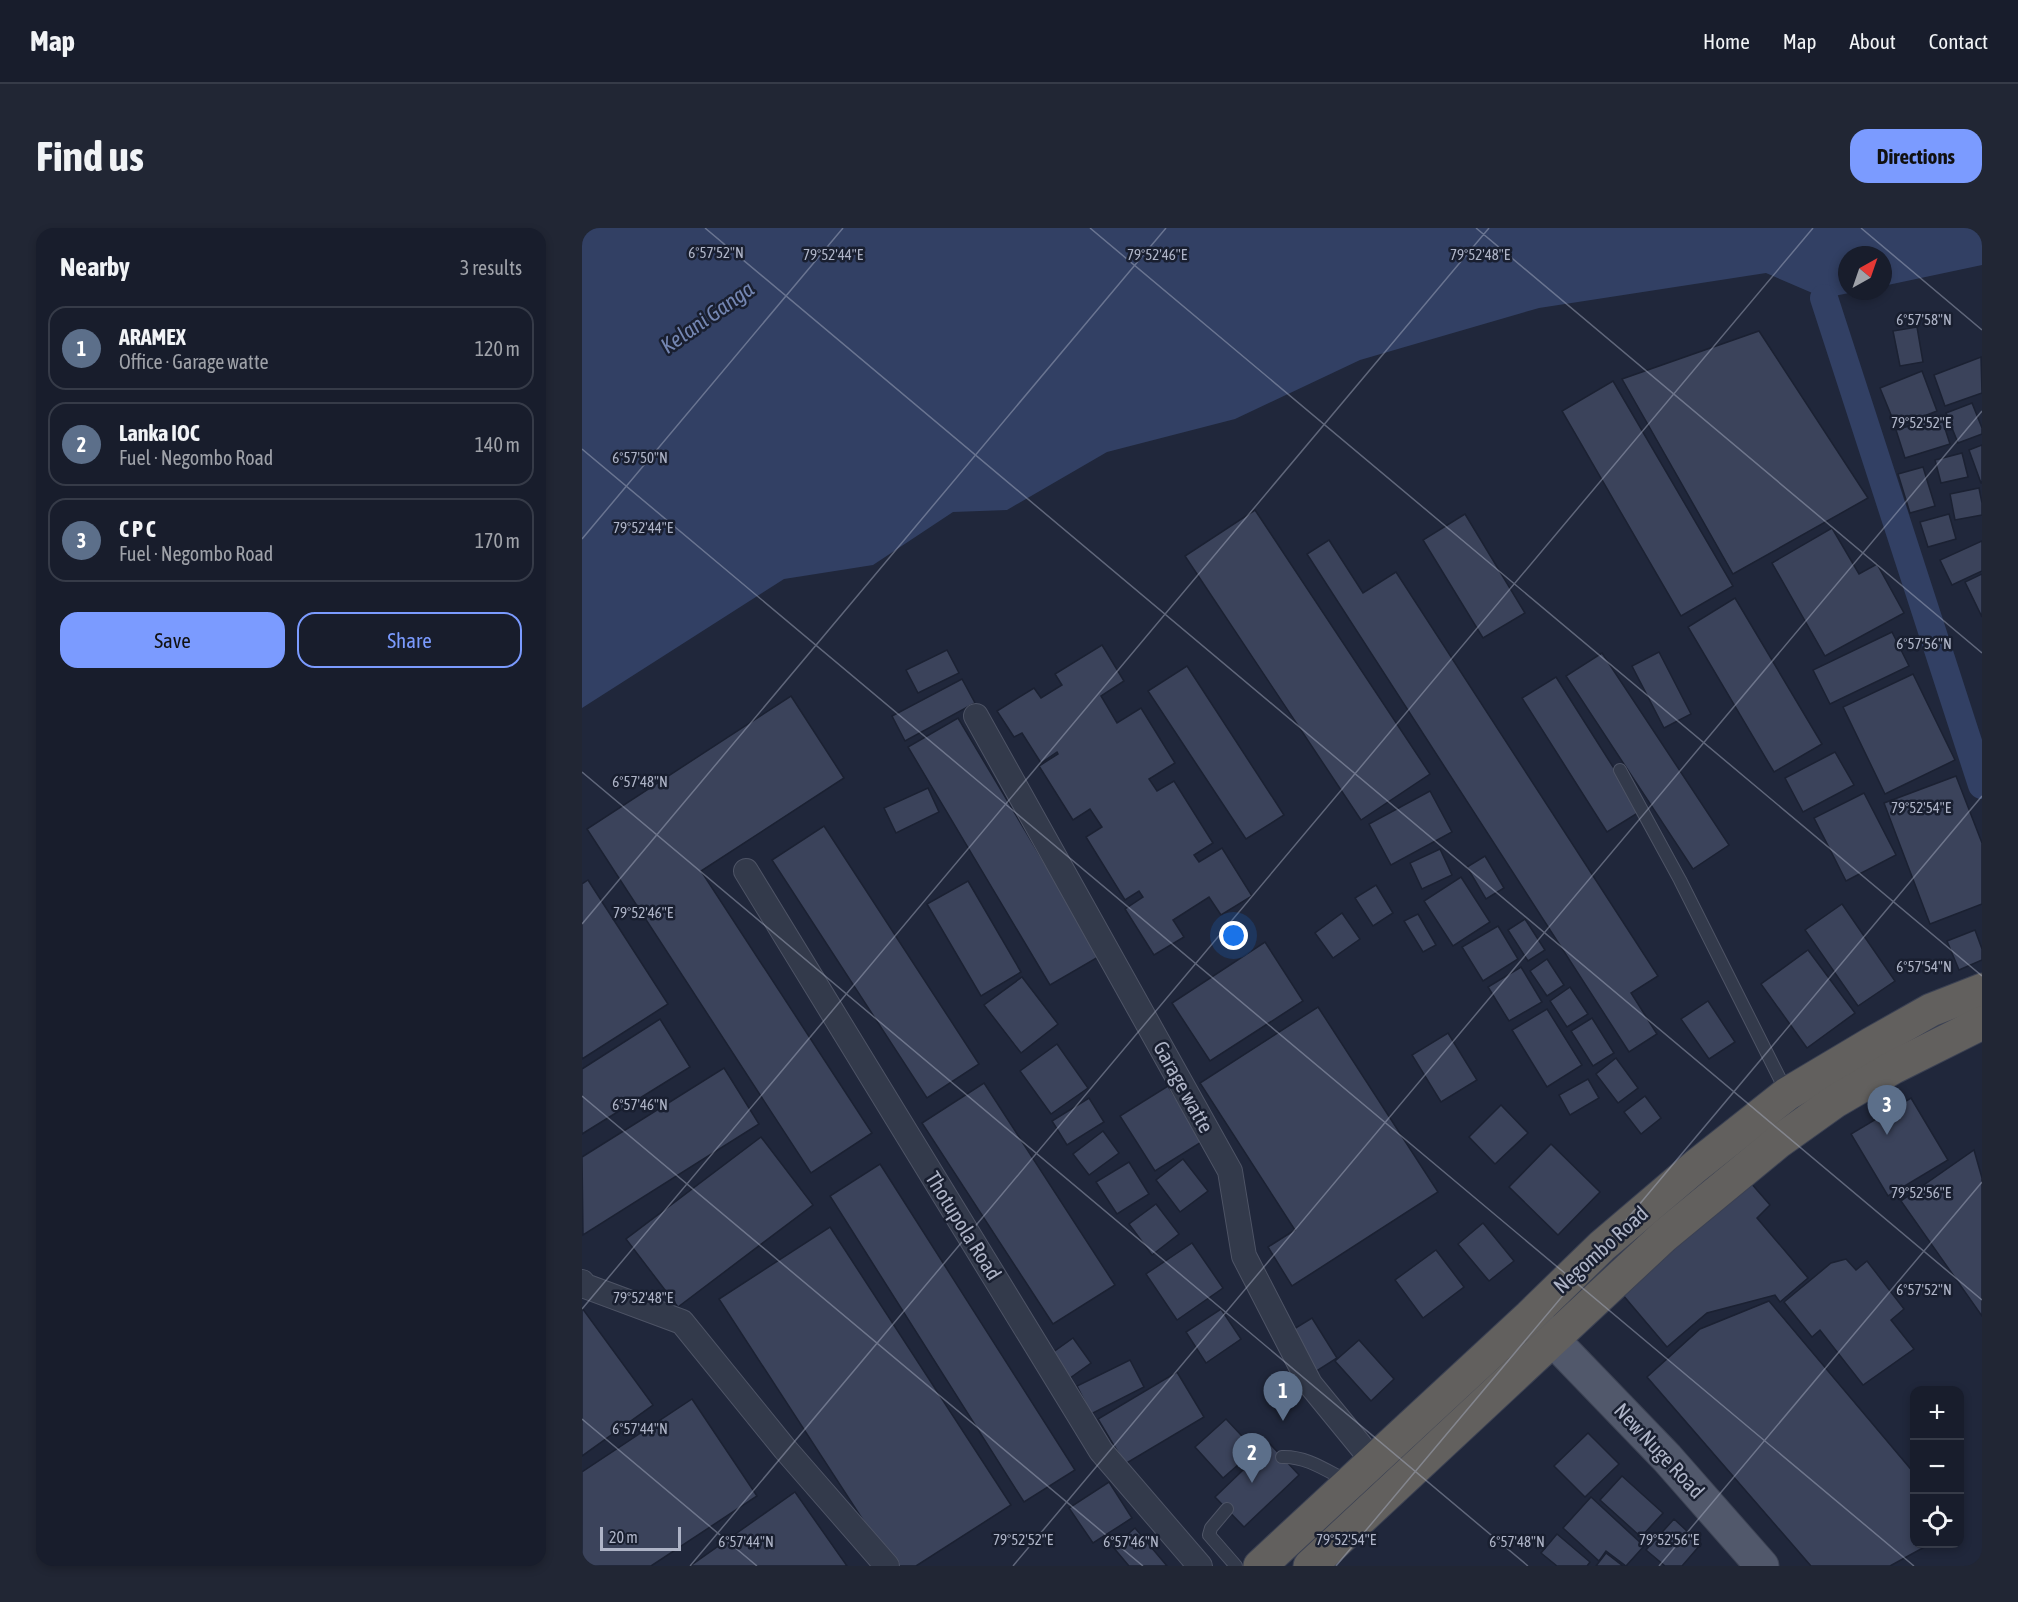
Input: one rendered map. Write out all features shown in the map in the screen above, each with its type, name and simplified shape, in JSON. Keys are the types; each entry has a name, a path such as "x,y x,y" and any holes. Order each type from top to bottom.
{"highway":[{"name":"Negombo Road","path":"1260,1566 1530,1316 1602,1246 1787,1094 1931,1010 1982,990"},
{"name":"Negombo Road","path":"1310,1566 1664,1236 1778,1142 1844,1096 1894,1067 1982,1023"}],"main road":[{"name":"New Nuge Road","path":"1530,1316 1667,1458 1762,1566"}],"street":[{"name":"Garage watte","path":"976,716 1230,1171 1244,1256 1310,1384 1361,1472"},
{"name":"Thotupola Road","path":"746,871 1101,1451 1200,1566"},
{"path":"582,1282 585,1286 682,1322 784,1449 887,1566"}],"lane":[{"path":"1620,770 1680,880 1787,1094"},
{"path":"1282,1456 1295,1456 1361,1472"},
{"path":"1227,1509 1211,1528 1209,1534 1236,1566"}],"water":[{"name":"Kelani Ganga","path":"582,228 1982,228 1982,265 1892,284 1892,246 1838,246 1838,295 1824,298 1766,273 1539,308 1360,360 1235,419 1107,452 1007,510 953,512 873,565 784,579 582,708"}],"building":[{"path":"1917,327 1923,362 1900,366 1893,331"},
{"path":"1759,331 1868,498 1733,574 1622,379"},
{"path":"1981,357 1982,393 1945,406 1934,375"},
{"path":"1922,371 1937,411 1896,427 1880,388"},
{"path":"1613,381 1733,586 1681,616 1562,411"},
{"path":"1972,403 1982,428 1982,434 1958,443 1946,413"},
{"path":"1941,416 1950,444 1905,458 1896,430"},
{"path":"1982,445 1982,483 1981,483 1969,450"},
{"path":"1962,453 1968,477 1941,483 1935,460"},
{"path":"1923,467 1935,506 1910,513 1898,474"},
{"path":"1979,488 1982,515 1955,520 1950,494"},
{"path":"1255,510 1430,774 1361,820 1185,556"},
{"path":"1465,514 1525,613 1483,638 1423,540"},
{"path":"1949,514 1956,539 1928,547 1920,522"},
{"path":"1832,528 1859,574 1877,564 1904,613 1825,656 1772,563"},
{"path":"1329,540 1363,593 1396,572 1658,976 1631,993 1657,1034 1629,1052 1307,554"},
{"path":"1982,541 1982,571 1952,585 1940,560"},
{"path":"1982,574 1982,617 1965,582"},
{"path":"1735,598 1822,744 1774,772 1688,627"},
{"path":"1892,632 1909,666 1830,704 1813,670"},
{"path":"1102,645 1124,681 1101,696 1117,723 1141,708 1175,763 1149,779 1157,791 1174,781 1213,843 1194,855 1199,862 1222,848 1252,896 1221,915 1209,897 1173,920 1184,937 1154,955 1125,909 1143,897 1139,891 1125,900 1086,837 1102,827 1090,809 1073,820 1039,766 1058,754 1057,752 1041,763 1022,733 1014,737 997,711 1034,688 1041,698 1062,685 1055,674"},
{"path":"947,650 959,673 918,693 906,670"},
{"path":"1659,652 1691,714 1664,728 1632,666"},
{"path":"1602,653 1729,845 1693,869 1566,676"},
{"path":"1187,666 1284,815 1246,839 1148,691"},
{"path":"1913,674 1955,760 1885,794 1843,707"},
{"path":"1556,677 1641,811 1607,832 1522,698"},
{"path":"962,679 975,703 905,741 892,716"},
{"path":"791,696 844,778 701,871 872,1133 811,1173 587,829"},
{"path":"958,718 1100,956 1050,985 908,747"},
{"path":"1835,752 1854,785 1803,812 1785,778"},
{"path":"1956,776 1982,843 1982,904 1930,924 1884,803"},
{"path":"928,788 939,812 896,833 884,808"},
{"path":"1430,791 1452,832 1391,865 1369,824"},
{"path":"1864,793 1896,855 1846,881 1814,818"},
{"path":"824,826 979,1064 927,1098 772,860"},
{"path":"1440,849 1452,875 1422,889 1410,863"},
{"path":"1485,856 1504,888 1486,899 1467,867"},
{"path":"1461,877 1490,922 1453,946 1424,901"},
{"path":"588,880 668,1004 582,1059 582,884"},
{"path":"968,881 1021,972 981,996 927,904"},
{"path":"1376,885 1393,913 1373,926 1355,898"},
{"path":"1842,904 1895,981 1858,1006 1805,930"},
{"path":"1342,913 1360,939 1333,958 1315,933"},
{"path":"1418,914 1436,945 1423,952 1404,921"},
{"path":"1525,919 1545,950 1528,961 1508,930"},
{"path":"1498,926 1518,959 1483,981 1462,947"},
{"path":"1975,930 1982,949 1982,960 1959,970 1947,941"},
{"path":"1265,942 1303,1001 1210,1061 1172,1003"},
{"path":"1808,950 1855,1013 1807,1048 1761,984"},
{"path":"1547,959 1564,985 1547,996 1530,971"},
{"path":"1521,967 1542,1002 1509,1021 1488,987"},
{"path":"1022,977 1058,1024 1021,1053 984,1005"},
{"path":"1570,987 1588,1014 1567,1027 1550,1001"},
{"path":"1708,1001 1735,1042 1709,1059 1681,1019"},
{"path":"1318,1007 1438,1192 1292,1286 1268,1247 1295,1230 1200,1083"},
{"path":"1547,1009 1582,1065 1547,1087 1512,1030"},
{"path":"1592,1018 1614,1053 1593,1066 1571,1031"},
{"path":"660,1019 690,1067 582,1134 582,1069"},
{"path":"1448,1033 1477,1080 1441,1102 1412,1055"},
{"path":"1057,1044 1088,1088 1051,1114 1020,1071"},
{"path":"1616,1058 1638,1088 1618,1103 1596,1074"},
{"path":"724,1068 759,1124 583,1235 582,1157"},
{"path":"1588,1079 1599,1098 1570,1115 1559,1095"},
{"path":"984,1083 1115,1285 1053,1324 922,1123"},
{"path":"1168,1086 1203,1141 1155,1171 1120,1116"},
{"path":"1645,1096 1661,1118 1641,1134 1624,1112"},
{"path":"1089,1098 1104,1122 1067,1145 1052,1121"},
{"path":"1911,1098 1948,1160 1888,1196 1851,1134"},
{"path":"1501,1105 1528,1133 1495,1164 1469,1137"},
{"path":"1103,1131 1119,1153 1089,1175 1073,1154"},
{"path":"761,1137 813,1205 678,1307 626,1239"},
{"path":"1551,1144 1600,1192 1558,1235 1509,1187"},
{"path":"1974,1150 1982,1178 1982,1316 1901,1201"},
{"path":"1183,1159 1208,1191 1180,1212 1156,1180"},
{"path":"1129,1162 1149,1194 1117,1214 1096,1182"},
{"path":"880,1164 1075,1470 1024,1502 830,1196"},
{"path":"1750,1182 1770,1205 1757,1218 1808,1278 1780,1302 1775,1295 1707,1313 1667,1347 1617,1288"},
{"path":"1156,1204 1179,1234 1152,1255 1129,1224"},
{"path":"1483,1223 1514,1261 1489,1281 1458,1244"},
{"path":"830,1227 1011,1505 916,1566 893,1566 719,1299"},
{"path":"1192,1243 1223,1288 1177,1320 1146,1274"},
{"path":"1436,1250 1464,1287 1423,1318 1395,1280"},
{"path":"1846,1259 1856,1270 1867,1261 1904,1309 1891,1320 1914,1349 1863,1385 1820,1330 1812,1337 1784,1302 1831,1263"},
{"path":"1769,1301 1910,1468 1910,1548 1923,1548 1890,1566 1811,1566 1647,1377 1700,1329"},
{"path":"582,1308 653,1405 582,1456"},
{"path":"1221,1309 1241,1339 1206,1363 1186,1332"},
{"path":"1312,1318 1337,1358 1315,1372 1289,1332"},
{"path":"1073,1338 1091,1363 1070,1378 1052,1353"},
{"path":"1359,1340 1394,1379 1371,1401 1335,1361"},
{"path":"1130,1360 1144,1387 1091,1414 1077,1386"},
{"path":"1177,1372 1204,1417 1125,1464 1098,1419"},
{"path":"692,1399 757,1496 651,1566 582,1566 582,1472"},
{"path":"1226,1419 1255,1450 1223,1478 1195,1447"},
{"path":"1588,1433 1619,1464 1585,1497 1554,1466"},
{"path":"1270,1444 1299,1475 1244,1527 1215,1497"},
{"path":"1622,1476 1663,1513 1641,1537 1600,1500"},
{"path":"1109,1482 1132,1518 1093,1543 1069,1508"},
{"path":"795,1492 847,1566 690,1566"},
{"path":"1591,1497 1644,1546 1626,1566 1606,1551 1599,1561 1563,1528"},
{"path":"1674,1519 1701,1544 1682,1566 1665,1566 1646,1550"},
{"path":"1135,1528 1167,1566 1129,1566 1113,1547"},
{"path":"1557,1534 1590,1562 1587,1566 1557,1566 1541,1553"},
{"path":"1606,1553 1623,1566 1596,1566"}],"waterway":[{"path":"1824,298 1982,785"}],"place":[{"name":"C P C","path":"1887,1135"},
{"name":"ARAMEX","path":"1283,1421"},
{"name":"Lanka IOC","path":"1252,1483"}]}
